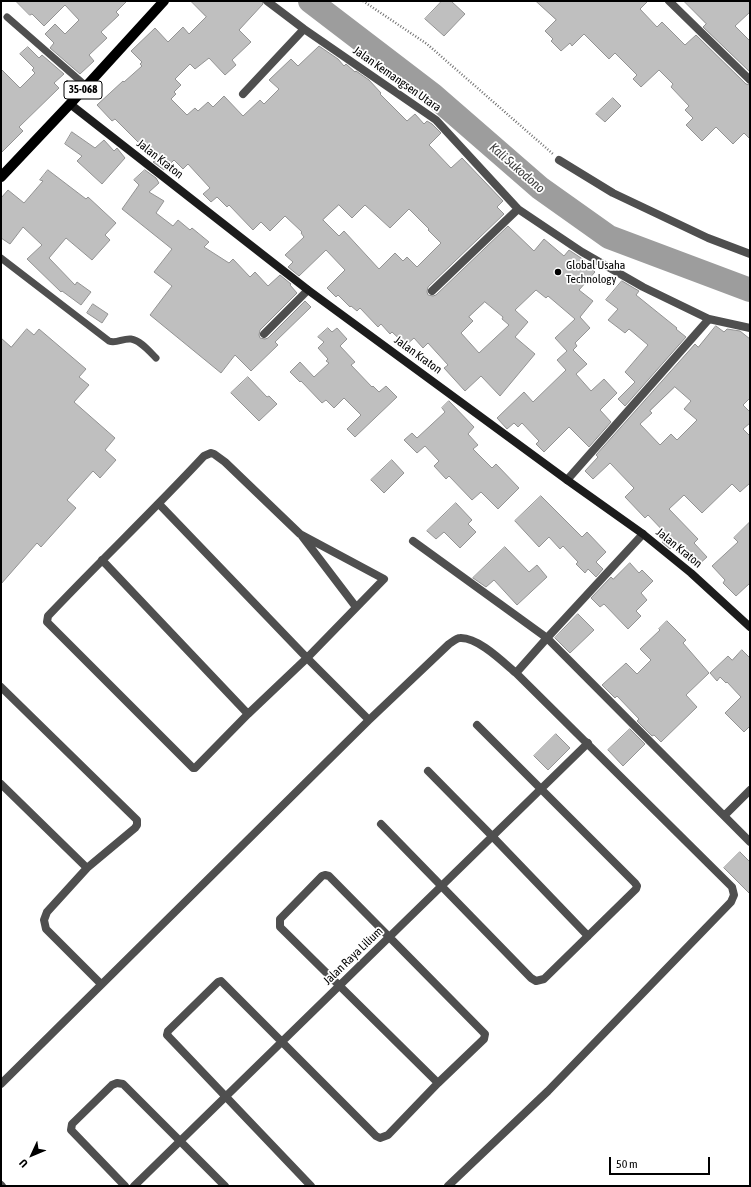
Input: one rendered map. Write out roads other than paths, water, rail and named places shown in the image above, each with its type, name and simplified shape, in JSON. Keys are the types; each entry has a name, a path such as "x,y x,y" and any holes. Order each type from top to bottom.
{"main road":[{"name":"35-068","path":"1,177 164,1"}],"street":[{"name":"Jalan Kemangsen Utara","path":"267,1 304,29 436,120 518,209 582,252 643,287 708,319 750,328"},
{"path":"669,1 750,80"},
{"path":"243,94 304,29"},
{"name":"Jalan Kraton","path":"70,104 308,290 642,534 691,573 750,627"},
{"path":"559,160 613,193 708,238 750,254"},
{"path":"432,291 518,209"},
{"path":"264,334 308,290"},
{"path":"567,480 708,319"},
{"path":"300,534 384,578 383,581 307,658 248,714 197,767 192,768 47,622 48,616 102,560 159,504 204,456 211,453 225,462 300,534 356,607"},
{"path":"159,504 307,658 369,720"},
{"path":"516,673 546,638 642,534"},
{"path":"413,541 546,638 750,842"},
{"path":"102,560 248,714"},
{"path":"1,1084 369,720 449,644 459,638 473,641 486,648 516,673 588,742 732,887 734,896 731,902 548,1091 448,1186"},
{"path":"1,687 137,820 137,825 135,828 87,868 47,912 44,920 46,930 101,984"},
{"path":"381,824 531,978 536,980 544,979 636,889 637,886 477,725"},
{"name":"Jalan Raya Lilium","path":"134,1186 588,742"},
{"path":"428,771 588,936"},
{"path":"1,784 87,868"},
{"path":"724,815 750,790"},
{"path":"311,1186 167,1035 168,1031 218,982 221,981 376,1136 380,1138 388,1135 438,1083 484,1039 485,1034 390,936 329,876 322,876 280,919 280,927 438,1083"},
{"path":"125,1186 71,1130 72,1124 112,1085 117,1083 123,1084 225,1186"}],"lane":[{"path":"7,17 86,86"},
{"path":"1,258 112,343 131,338 138,341 156,358"}],"waterway":[{"name":"Kali Sukodono","path":"310,1 433,95 540,188 609,237 750,290"}],"place":[{"name":"Global Usaha Technology","path":"558,272"}]}
